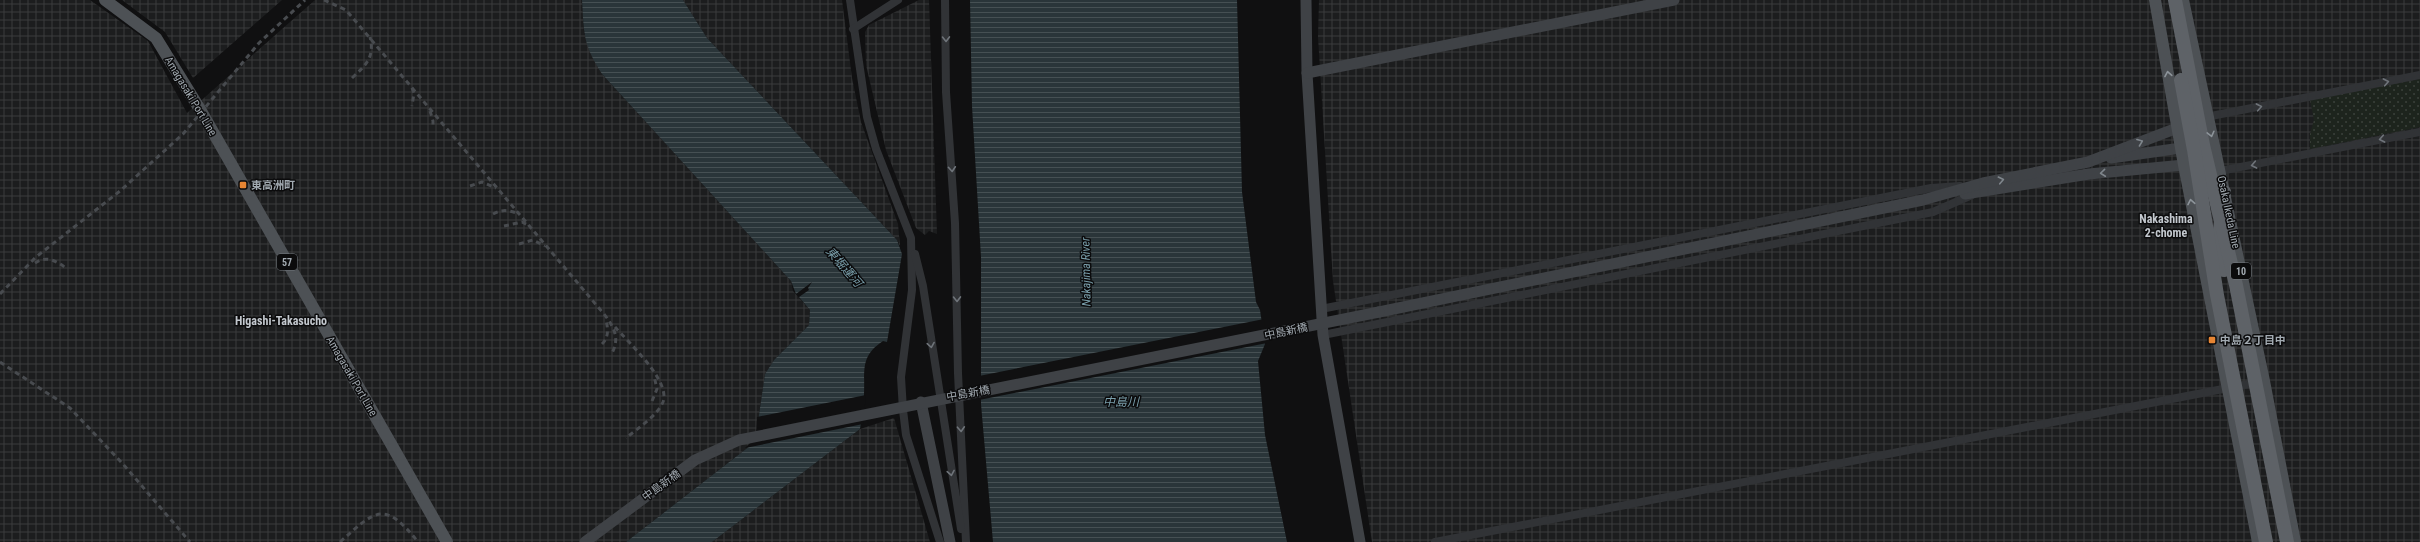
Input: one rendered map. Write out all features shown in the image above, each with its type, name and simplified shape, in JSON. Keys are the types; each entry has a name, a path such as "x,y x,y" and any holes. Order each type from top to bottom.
{"highway":[{"path":"2165,0 2194,150 2217,295 2266,542"},
{"path":"2175,0 2203,145 2236,284 2287,542"},
{"path":"2224,192 2219,239 2278,542"}],"main road":[{"name":"Amagasaki Port Line","path":"105,0 156,38 201,111 447,542"},
{"path":"2155,0 2180,147 2258,542"},
{"name":"Osaka Ikeda Line","path":"2183,0 2206,117 2220,171 2264,382 2295,542"}],"street":[{"path":"850,0 869,124 876,149 911,238 922,286 965,542"},
{"path":"854,29 898,0"},
{"path":"945,0 946,92 955,222 958,372 965,542"},
{"path":"1306,0 1307,73 1323,335 1360,542"},
{"path":"1307,73 1674,0"},
{"path":"2088,162 2206,117 2420,75"},
{"path":"1321,309 1931,188 1977,189 2089,174 2184,165 2220,171 2420,132"},
{"path":"1323,335 1933,212 1977,189 2088,162 2180,147 2192,148 2204,152 2213,160 2220,171"},
{"name":"中島新橋","path":"585,542 695,460 739,440 921,402 1117,366 1977,189"},
{"path":"911,238 912,290 901,377 903,410 906,434 940,542"},
{"path":"1435,542 2264,382"},
{"path":"921,402 950,542"}],"shaded area":[{"path":"0,0 90,0 148,41 187,113 315,0 582,0 584,33 602,74 791,281 793,291 810,310 809,325 774,360 765,374 755,442 626,542 0,542"},
{"path":"122,0 282,0 193,78 165,32"},
{"path":"683,0 842,0 852,78 861,122 898,224 900,246 897,240 707,38"},
{"path":"919,0 929,0 937,234 929,231 925,235 916,228 886,150 866,65 865,32 869,25"},
{"path":"1319,0 2420,0 2420,542 1372,542 1333,281 1318,37"},
{"path":"2420,79 2420,127 2310,149 2310,134 2314,120 2310,100"},
{"path":"894,418 930,542 712,542 860,429"}],"water":[{"name":"東堀運河","path":"582,0 683,0 707,38 897,240 902,254 887,342 883,341 870,352 865,364 864,402 860,429 712,542 626,542 755,442 765,374 774,360 809,325 810,310 799,297 809,290 808,288 812,282 796,294 791,281 602,74 591,55 588,46 584,30"},
{"name":"中島川","path":"970,0 1237,0 1242,192 1256,302 1260,310 1265,344 1258,361 1265,435 1287,542 993,542 981,404 981,257 972,106"}],"pier":[{"path":"1264,319 1267,343 979,400 979,376"},
{"path":"866,395 863,424 745,448 756,437 757,417"}],"railway":[{"path":"0,294 36,257 120,191 183,134 259,43 305,0"},
{"path":"324,0 346,10 604,314 611,323 616,337 616,342 612,353"},
{"path":"352,78 368,60 371,50 370,37"},
{"path":"412,88 414,93 412,106"},
{"path":"430,111 433,121 433,128"},
{"path":"470,186 482,182 496,188"},
{"path":"493,214 499,211 519,214"},
{"path":"504,226 522,222 530,226"},
{"path":"519,244 533,240 545,246"},
{"path":"35,263 43,259 47,259 67,269"},
{"path":"602,344 606,339 606,320"},
{"path":"615,327 647,362 655,373 664,393 663,402 656,412 647,422 626,438"},
{"path":"0,362 70,408 123,464 190,542"},
{"path":"652,401 657,389 654,376"},
{"path":"340,542 362,523 379,514 388,515 396,520 406,528 418,542"}],"place":[{"name":"東高洲町","path":"243,185"},
{"name":"中島２丁目中","path":"2212,340"}],"district":[{"name":"Nakashima 2-chome","path":"2166,226"},
{"name":"Higashi-Takasucho","path":"281,321"}],"water label":[{"name":"Nakajima River","path":"1086,272"}]}
